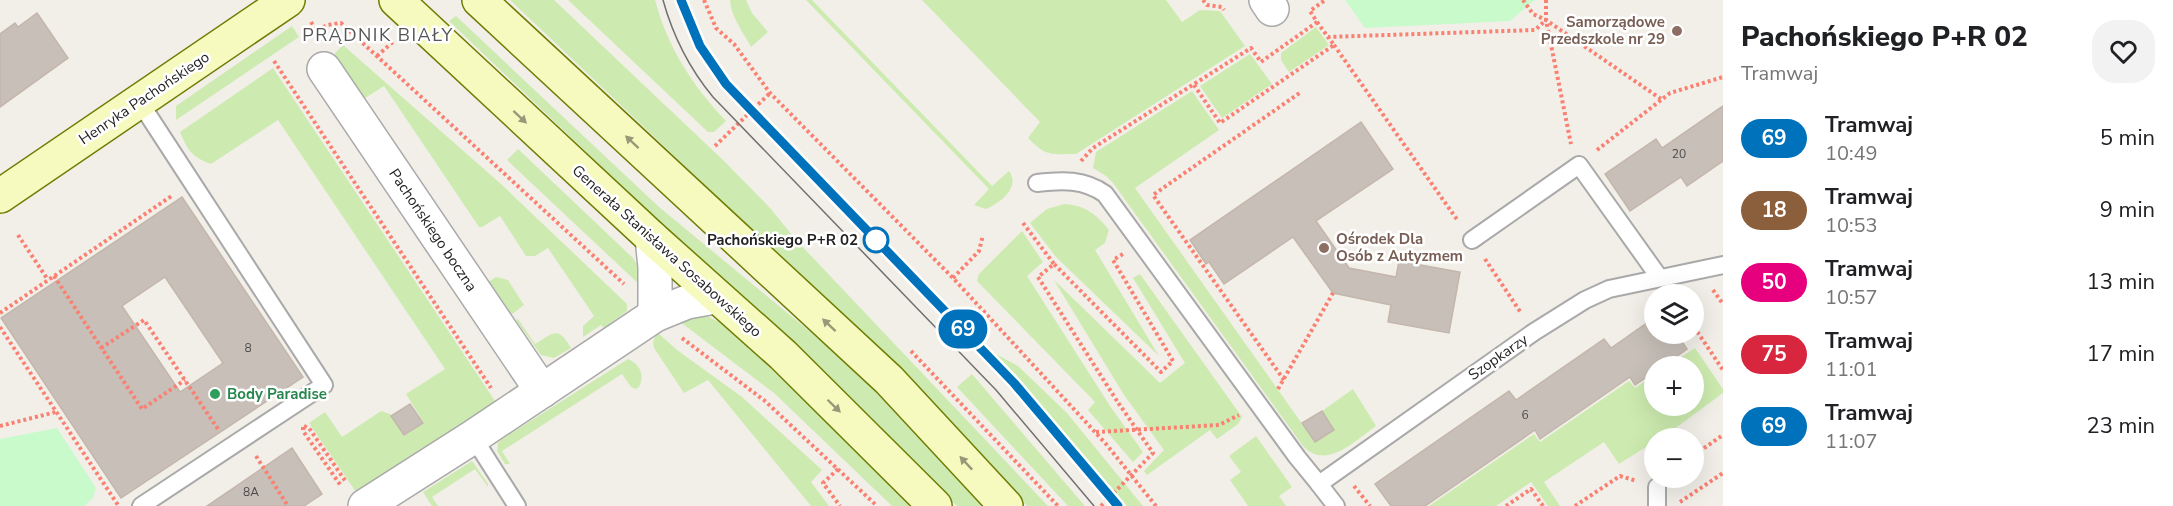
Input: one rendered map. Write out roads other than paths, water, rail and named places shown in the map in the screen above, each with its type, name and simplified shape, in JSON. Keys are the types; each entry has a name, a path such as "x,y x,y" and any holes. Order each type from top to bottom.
{"main road":[{"name":"Generała Stanisława Sosabowskiego","path":"396,0 716,297 783,355 935,506"},
{"path":"479,0 889,380 1006,506"},
{"name":"Henryka Pachońskiego","path":"0,196 139,101 297,8"}],"street":[{"name":"Pachońskiego boczna","path":"324,69 542,391"},
{"path":"652,238 664,323"},
{"path":"356,495 473,436 542,391 664,323 687,302 716,297"}],"lane":[{"path":"139,101 324,385 141,506"},
{"path":"1472,240 1579,165 1659,277"},
{"path":"1037,183 1075,181 1096,188 1105,194 1297,457 1336,506"},
{"name":"Szopkarzy","path":"1319,484 1533,332 1596,294 1659,277 1723,265"},
{"path":"473,436 517,506"},
{"path":"1657,488 1657,506"}],"tram line":[{"path":"663,0 683,51 696,75 713,97 996,390 1094,506"},
{"path":"681,0 700,46 726,84 1014,383 1118,506"},
{"name":"69","path":"681,0 693,33 705,55 726,84 1014,383 1118,506"}],"place":[{"name":"Samorządowe Przedszkole nr 29","path":"1677,31"},
{"name":"Pachońskiego P+R 02","path":"876,240"},
{"name":"Ośrodek Dla Osób z Autyzmem","path":"1324,248"},
{"name":"Body Paradise","path":"215,394"}],"district":[{"name":"PRĄDNIK BIAŁY","path":"378,35"}]}
